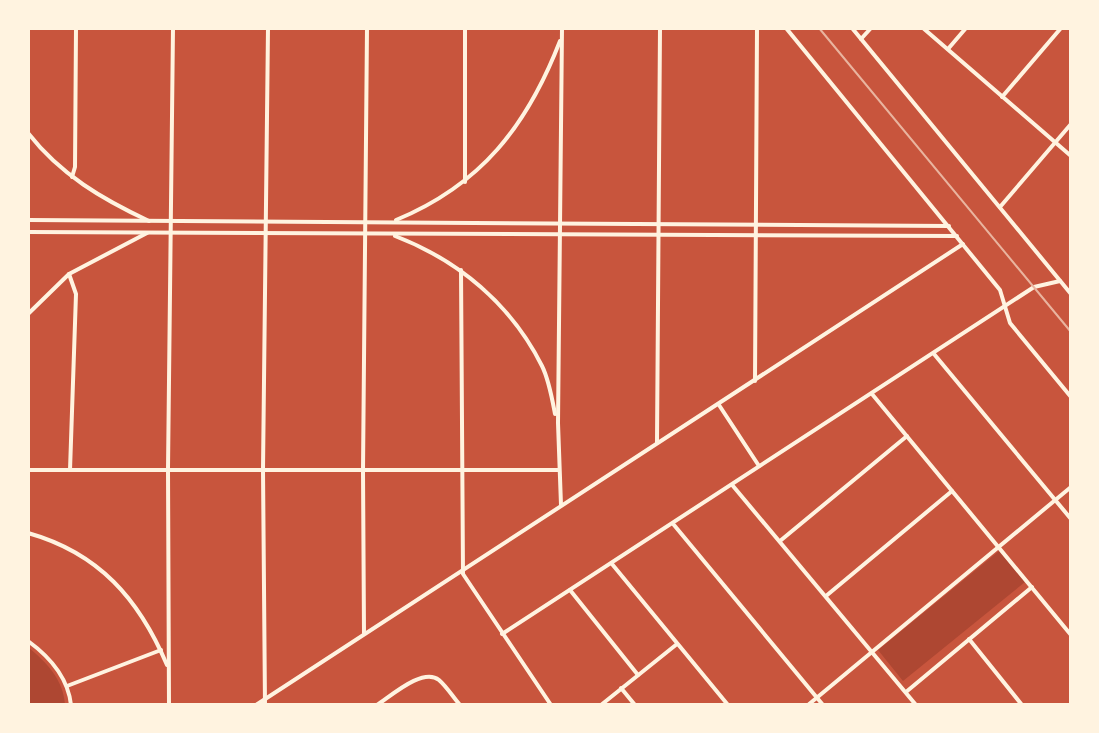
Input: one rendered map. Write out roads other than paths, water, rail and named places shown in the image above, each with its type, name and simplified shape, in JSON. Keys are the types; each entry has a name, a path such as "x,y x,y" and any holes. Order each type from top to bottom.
{"street":[{"path":"72,177 75,167 76,28"},
{"path":"169,705 173,28"},
{"path":"265,702 263,470 268,28"},
{"path":"364,633 367,28"},
{"path":"465,28 465,182"},
{"path":"561,505 558,423 562,28"},
{"path":"657,443 660,28"},
{"path":"755,381 757,28"},
{"path":"786,28 1000,290 1010,323 1071,397"},
{"path":"852,28 1071,294"},
{"path":"861,39 871,28"},
{"path":"923,28 1071,156"},
{"path":"948,49 966,28"},
{"path":"1002,97 1061,28"},
{"path":"391,222 420,210 465,182 495,153 532,104 562,35"},
{"path":"999,208 1071,124"},
{"path":"28,133 41,150 72,177 103,199 151,222"},
{"path":"28,220 949,226"},
{"path":"28,232 957,236"},
{"path":"28,314 69,274 149,232"},
{"path":"393,235 433,251 483,287 533,350 548,383 558,423"},
{"path":"256,705 265,702 462,568 963,244"},
{"path":"461,270 463,574 551,705"},
{"path":"69,274 76,294 70,470"},
{"path":"502,634 1034,287 1060,281"},
{"path":"934,354 1071,519"},
{"path":"872,394 1071,635"},
{"path":"719,404 759,466"},
{"path":"780,541 907,436"},
{"path":"28,470 559,470"},
{"path":"733,485 916,705"},
{"path":"808,705 1071,487"},
{"path":"826,596 952,491"},
{"path":"673,524 823,705"},
{"path":"28,533 71,549 95,564 115,582 141,613 168,667"},
{"path":"612,564 728,705"},
{"path":"906,692 1032,587"},
{"path":"570,590 638,675"},
{"path":"969,639 1022,705"},
{"path":"28,641 53,663 67,686 71,705"},
{"path":"601,705 677,644"},
{"path":"67,686 161,650"},
{"path":"377,705 430,676 439,680 460,705"},
{"path":"621,688 635,705"}],"railway":[{"path":"819,28 1071,332"}]}
